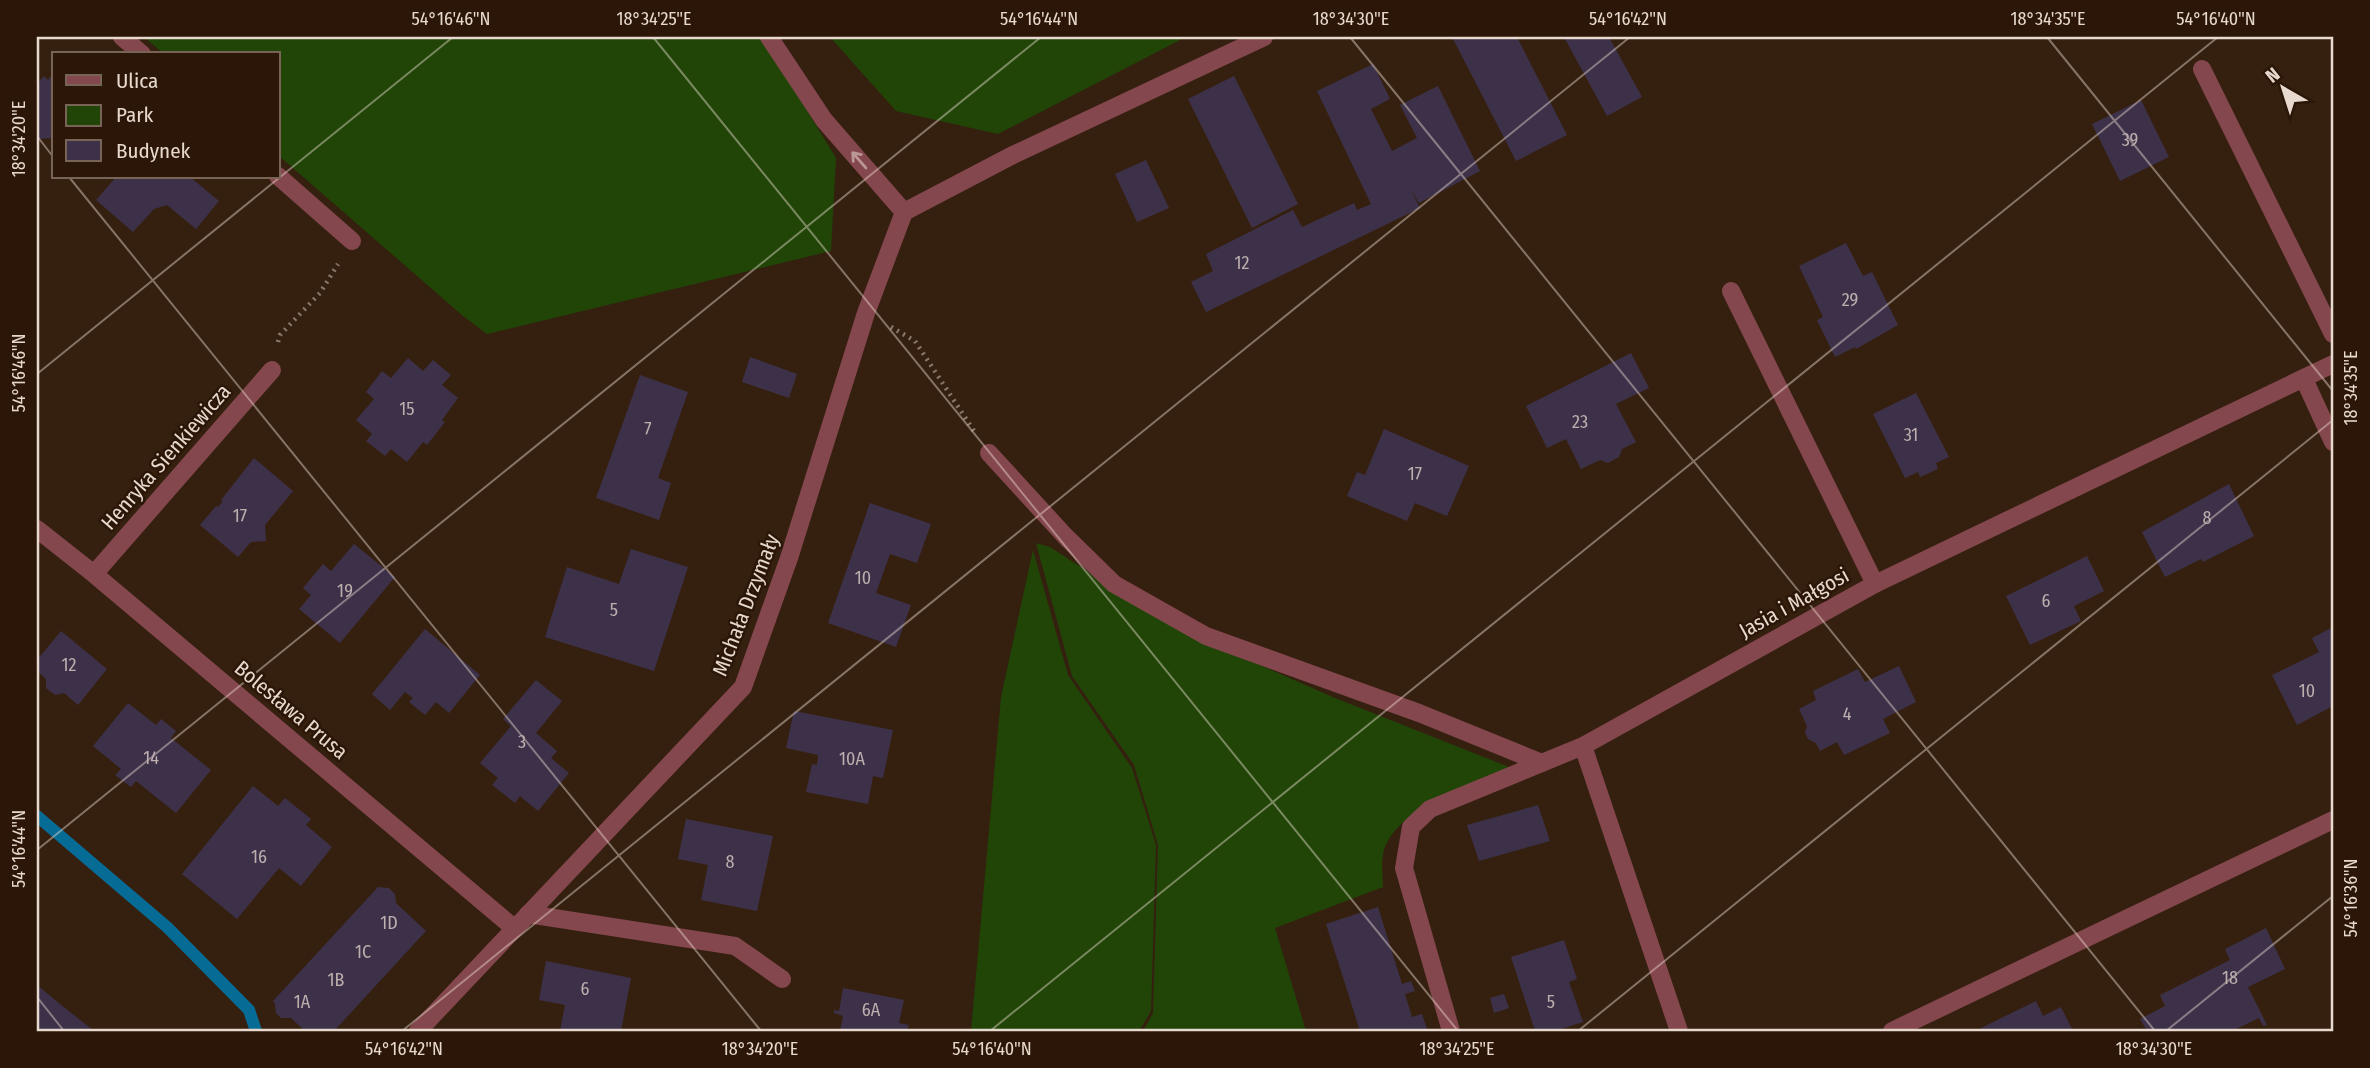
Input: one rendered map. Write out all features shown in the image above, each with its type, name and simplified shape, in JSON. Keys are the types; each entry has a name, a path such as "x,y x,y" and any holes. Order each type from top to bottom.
{"street":[{"path":"122,37 140,52"},
{"path":"769,37 824,120 904,212 1011,156 1264,37"},
{"path":"2202,69 2333,334"},
{"path":"280,178 352,241"},
{"name":"Michała Drzymały","path":"418,1031 743,687 789,558 866,313 904,212"},
{"path":"1731,291 1875,584"},
{"name":"Jasia i Małgosi","path":"1451,1031 1405,868 1411,827 1430,809 1583,746 1875,584 2333,364"},
{"name":"Henryka Sienkiewicza","path":"94,574 272,370"},
{"path":"2304,379 2333,442"},
{"path":"989,453 1065,536 1114,584 1206,636 1419,713 1542,763"},
{"name":"Bolesława Prusa","path":"37,529 514,928"},
{"path":"1583,746 1679,1031"},
{"path":"1892,1031 2333,820"},
{"path":"528,914 734,946 782,979"}],"path":[{"path":"272,370 280,335 320,293 352,241"},
{"path":"866,313 915,341 989,453"}],"green space":[{"path":"144,37 762,37 836,158 831,251 487,334 280,157 280,52 162,52"},
{"path":"830,37 1186,37 998,134 896,111"},
{"path":"1036,543 1050,547 1171,626 1335,698 1509,767 1435,800 1401,825 1389,839 1383,855 1383,887 1275,928 1306,1031 1143,1031 1153,1013 1158,845 1134,765 1072,676"},
{"path":"1033,550 1068,675 1132,768 1156,845 1151,1011 1139,1031 971,1031 1001,697"}],"building":[{"path":"1452,37 1517,37 1567,135 1516,161"},
{"path":"1564,37 1609,37 1642,97 1607,116"},
{"path":"1373,64 1390,99 1371,109 1392,151 1417,138 1400,105 1438,86 1480,171 1419,203 1410,188 1420,208 1206,312 1191,282 1213,271 1206,254 1293,210 1302,227 1354,203 1357,210 1371,204 1317,91"},
{"path":"52,75 52,138 37,139 37,84 44,76 48,80"},
{"path":"1234,76 1298,204 1252,228 1188,99"},
{"path":"2141,100 2169,157 2120,181 2092,124"},
{"path":"1146,160 1169,208 1137,222 1115,174"},
{"path":"115,178 191,178 219,201 196,229 167,205 154,209 133,232 96,200"},
{"path":"1846,243 1863,276 1872,272 1898,325 1856,349 1855,347 1835,357 1817,320 1823,317 1799,266"},
{"path":"1631,353 1649,388 1616,404 1636,442 1622,449 1619,457 1608,463 1600,460 1581,469 1566,439 1547,448 1526,406"},
{"path":"750,357 797,374 789,398 742,382"},
{"path":"408,358 423,371 433,360 451,375 442,385 458,398 442,420 445,422 427,445 423,442 407,462 391,449 385,456 366,441 372,434 356,420 374,399 366,392 382,371 391,378"},
{"path":"640,375 688,392 658,478 671,483 659,520 596,498"},
{"path":"1916,393 1949,457 1936,463 1938,469 1920,477 1918,472 1905,478 1873,414"},
{"path":"1384,429 1469,466 1447,516 1415,503 1407,521 1347,496 1357,472 1365,475"},
{"path":"254,458 293,491 265,525 266,541 251,542 238,557 200,525 223,501 221,500"},
{"path":"2229,484 2254,536 2203,562 2201,559 2165,577 2142,532"},
{"path":"870,503 931,524 917,563 890,554 876,593 911,605 896,647 828,623"},
{"path":"354,544 395,577 340,643 299,609 311,595 303,588 323,564 331,571"},
{"path":"631,549 688,567 654,671 545,637 567,567 619,584"},
{"path":"2087,556 2104,591 2074,606 2081,621 2030,645 2006,596"},
{"path":"2333,627 2333,706 2297,725 2272,675 2319,652 2312,638"},
{"path":"425,629 480,675 449,713 436,702 425,715 409,702 413,698 405,692 390,710 372,694"},
{"path":"61,631 107,669 78,705 64,693 55,695 46,688 46,679 37,671 37,660"},
{"path":"1899,666 1916,702 1883,719 1890,733 1844,755 1837,742 1820,751 1816,743 1808,739 1805,732 1807,726 1799,709 1816,700 1813,691 1858,669 1865,682"},
{"path":"536,680 562,701 536,733 557,751 551,758 569,773 538,811 520,796 515,803 492,785 498,778 480,763 511,726 503,719"},
{"path":"128,703 156,725 161,719 176,731 171,738 211,770 176,813 136,781 131,787 115,775 121,769 93,746"},
{"path":"794,711 893,730 883,778 873,776 868,804 806,792 812,764 817,765 818,755 786,748"},
{"path":"253,786 278,806 285,798 311,819 306,825 332,847 301,886 279,868 237,919 182,874"},
{"path":"1538,805 1550,841 1479,861 1467,825"},
{"path":"686,819 773,836 757,911 701,900 708,865 678,859"},
{"path":"378,887 389,888 395,894 396,903 426,931 334,1031 305,1031 291,1018 281,1018 276,1013 273,1001"},
{"path":"1378,907 1402,984 1411,981 1415,991 1405,994 1412,1017 1422,1014 1427,1029 1360,1031 1326,924"},
{"path":"2266,928 2285,969 2248,987 2267,1025 2263,1026 2259,1018 2232,1031 2147,1031 2140,1019 2165,1006 2160,995 2230,960 2225,949"},
{"path":"1564,940 1577,979 1569,982 1583,1022 1555,1031 1535,1031 1511,957"},
{"path":"546,961 631,978 621,1031 560,1031 565,1005 539,1000"},
{"path":"37,985 60,1004 94,1031 37,1031"},
{"path":"843,988 904,1000 899,1023 909,1025 907,1031 840,1031 843,1016 834,1013 834,1010 839,1011"},
{"path":"1504,994 1509,1008 1494,1013 1490,998"},
{"path":"2036,1001 2043,1016 2061,1007 2073,1031 1975,1031"}],"waterway":[{"path":"37,816 167,927 249,1010 256,1031"}]}
